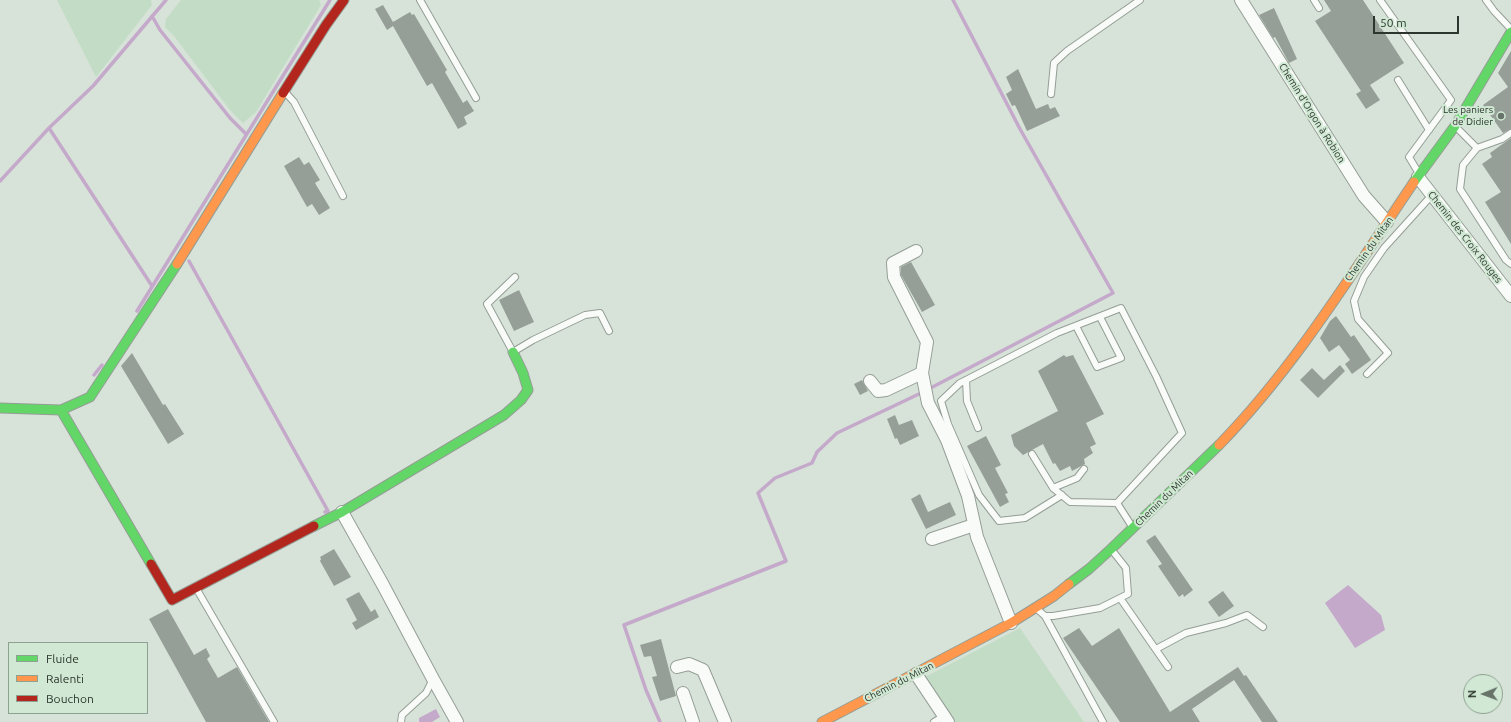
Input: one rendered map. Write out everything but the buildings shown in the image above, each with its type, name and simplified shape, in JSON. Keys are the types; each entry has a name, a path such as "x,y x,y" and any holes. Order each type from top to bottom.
{"street":[{"path":"0,408 61,410 90,397 178,262 284,91 344,0"},
{"name":"Chemin d'Orgon à Robion","path":"1241,0 1364,196 1387,222"},
{"name":"Chemin du Mitan","path":"822,722 916,674 1036,608 1073,582 1111,549 1209,455 1241,422 1308,337 1455,126 1511,32"},
{"name":"Chemin des Croix Rouges","path":"1419,176 1432,195 1511,296"},
{"path":"916,251 893,263 894,277 927,342 922,373 932,423 947,440 968,496 977,537 1011,623"},
{"path":"61,410 172,600 342,512 504,415 521,400 528,390 523,373 513,352"},
{"path":"870,382 878,391 886,390 922,373"},
{"path":"342,512 384,585 457,722"},
{"path":"932,539 974,525"},
{"path":"677,667 689,664 703,670 725,722"},
{"path":"916,674 942,720"},
{"path":"683,694 693,722"}],"lane":[{"path":"420,0 476,98"},
{"path":"1051,94 1054,63 1067,51 1140,0"},
{"path":"1314,0 1319,8"},
{"path":"1380,0 1451,100 1409,157 1419,176"},
{"path":"1486,0 1511,29"},
{"path":"1398,80 1429,130"},
{"path":"284,91 294,102 343,196"},
{"path":"1455,126 1477,148"},
{"path":"1511,133 1502,139 1477,148 1463,165 1460,189 1506,260 1511,264"},
{"path":"1367,374 1388,353 1358,319 1354,301 1364,277 1384,248 1432,195"},
{"path":"514,277 487,304 513,352 533,340 585,315 600,314 609,331"},
{"path":"1032,454 1053,488 1062,495 1070,502 1117,503 1182,433 1156,376 1122,308 1057,333 960,383 941,401 948,424 979,495 999,521 1025,518 1062,495"},
{"path":"1076,326 1097,367 1121,358 1100,317"},
{"path":"966,380 967,401 978,428"},
{"path":"1053,488 1077,478 1084,469"},
{"path":"1117,503 1133,528"},
{"path":"1045,616 1100,608 1128,594 1126,568 1111,549"},
{"path":"196,588 274,722"},
{"path":"1120,598 1168,667"},
{"path":"1036,608 1045,616 1103,722"},
{"path":"1156,649 1186,633 1226,623 1247,615 1263,627"},
{"path":"401,722 402,715 426,693 433,679"}],"green space":[{"path":"57,0 151,0 152,5 96,77"},
{"path":"181,0 319,0 321,5 256,112 243,123 230,110 174,36 165,27 166,19"},
{"path":"1020,628 1084,722 953,722 923,678"}],"shaded area":[{"path":"1348,585 1381,615 1385,630 1355,648 1325,603"},
{"path":"436,709 440,717 432,722 419,722 419,718"}],"waterway":[{"path":"0,181 49,128 93,86 166,0"},
{"path":"137,311 330,0"},
{"path":"660,722 646,690 624,625 786,561 758,493 775,478 812,463 817,452 837,433 921,393 1113,293 1020,129 953,0"},
{"path":"152,16 160,30 230,118 246,134"},
{"path":"49,128 152,286"},
{"path":"189,261 328,511 325,512"},
{"path":"94,375 102,365"}],"traffic: fast":[{"path":"1414,182 1455,126 1511,32"},
{"path":"0,408 61,410 90,397 177,264"},
{"path":"314,526 342,512 504,415 521,400 528,390 523,373 513,352"},
{"path":"61,410 151,564"},
{"path":"1069,584 1089,569 1111,549 1219,445"}],"traffic: slow":[{"path":"177,264 283,93"},
{"path":"1219,445 1247,415 1298,351 1346,284 1414,182"},
{"path":"822,722 1011,623 1054,596 1069,584"}],"traffic: jam":[{"path":"283,93 326,25 344,0"},
{"path":"151,564 172,600 314,526"}],"place":[{"name":"Les paniers de Didier","path":"1501,116"}]}
